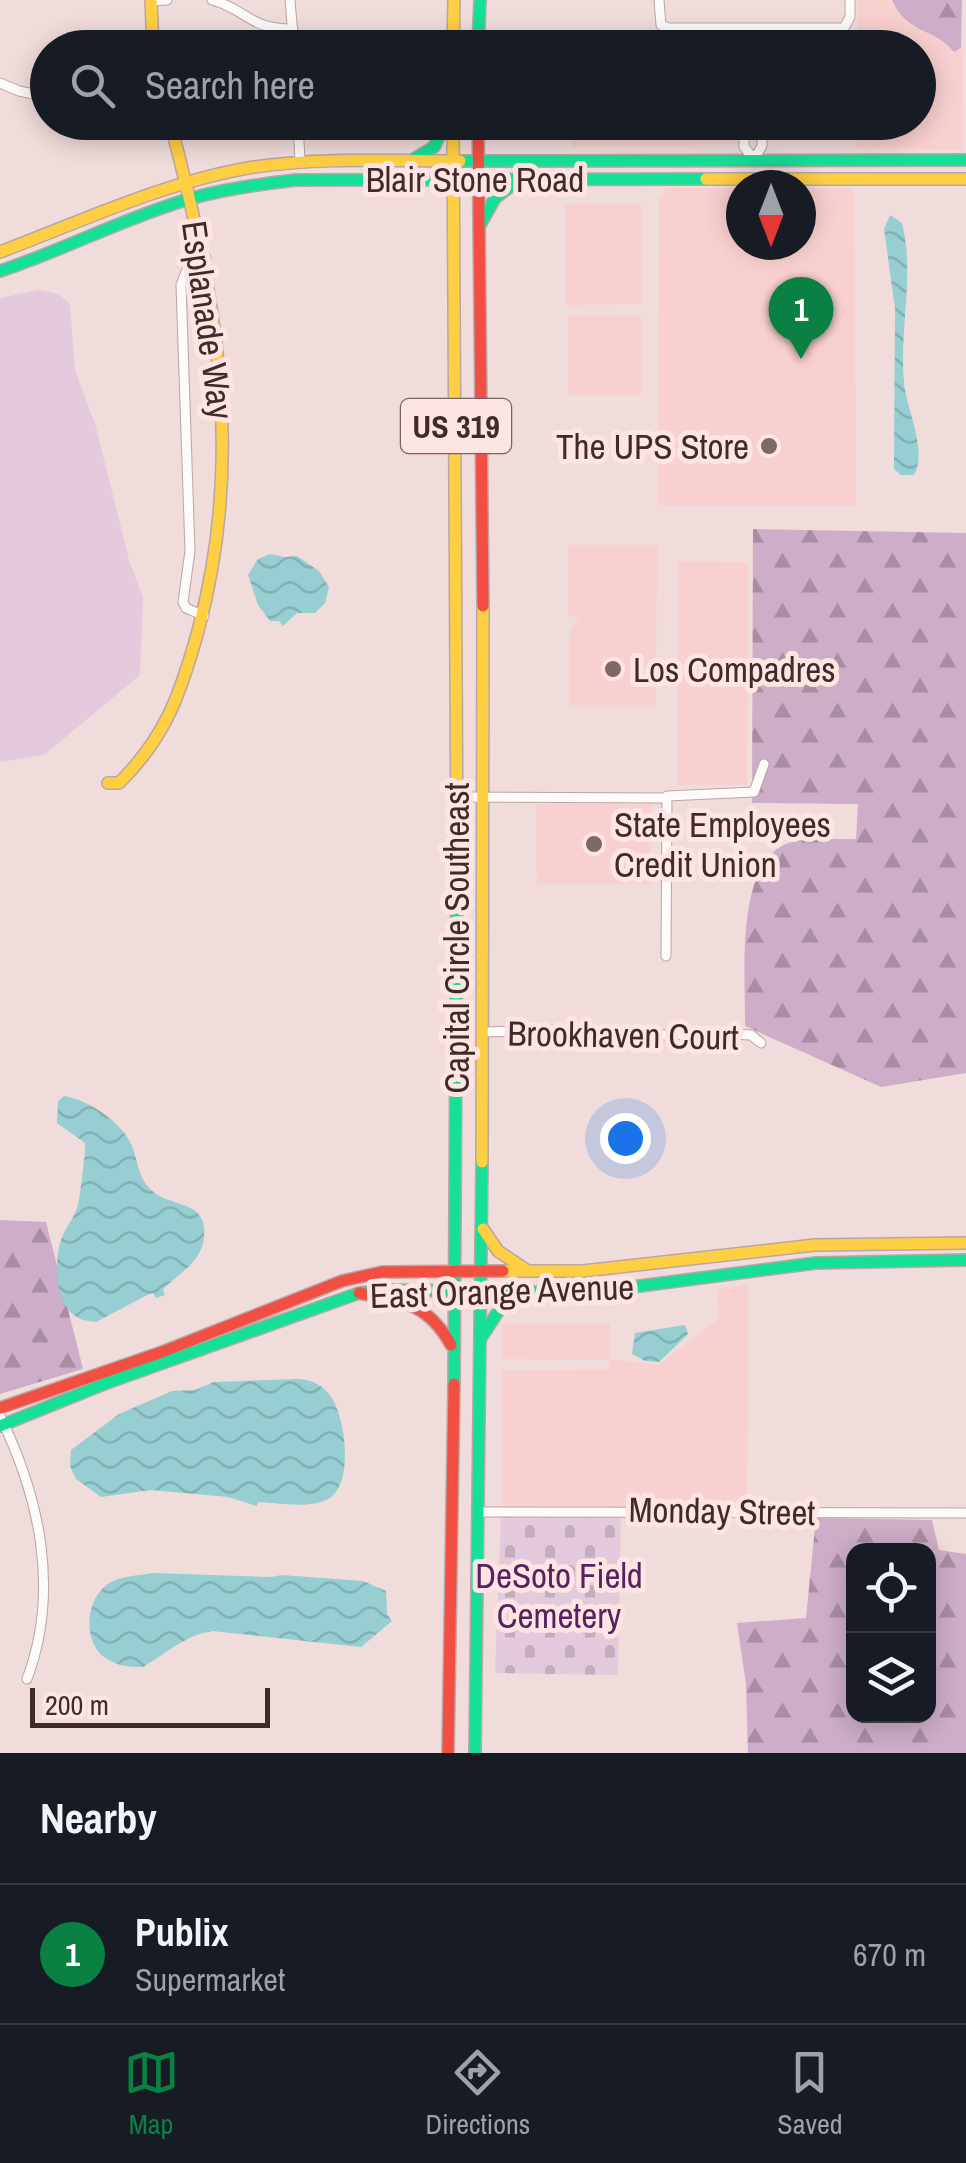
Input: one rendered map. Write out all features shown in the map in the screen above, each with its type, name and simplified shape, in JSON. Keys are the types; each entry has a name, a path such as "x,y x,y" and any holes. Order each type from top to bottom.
{"main road":[{"path":"150,0 152,30"},
{"path":"454,0 454,30"},
{"path":"479,30 480,0"},
{"name":"Esplanade Way","path":"108,783 120,783 154,749 171,717 204,616 220,531 226,417 222,361 206,258 175,140"},
{"path":"407,161 434,147 438,140"},
{"name":"Capital Circle Southeast","path":"448,1753 457,797 450,140"},
{"name":"Capital Circle Southeast","path":"475,1753 483,1032 478,140"},
{"path":"754,159 754,170"},
{"name":"Blair Stone Road","path":"0,252 186,183 300,161 966,160"},
{"path":"275,182 298,167 300,161"},
{"name":"Blair Stone Road","path":"0,271 190,199 275,182 726,178"},
{"name":"Blair Stone Road","path":"816,178 966,179"},
{"path":"478,229 495,198 519,181"},
{"path":"482,1227 498,1251 528,1271"},
{"name":"East Orange Avenue","path":"1,1418 342,1280 382,1272 583,1272 816,1245 966,1243"},
{"name":"East Orange Avenue","path":"1,1418 360,1293 618,1290 816,1262 966,1260"},
{"path":"360,1293 405,1301 429,1312 454,1350"},
{"path":"480,1340 498,1310 526,1294"}],"street":[{"path":"150,0 167,0"},
{"path":"212,0 260,27 293,29 290,0"},
{"path":"659,0 662,25 668,28 743,30 836,30 849,23 850,0"},
{"path":"0,83 30,94"},
{"path":"299,140 300,161"},
{"path":"744,140 744,147 754,159 762,140"},
{"path":"204,616 186,608 183,602 190,551 180,286 188,267 206,258"},
{"path":"457,797 667,797 754,792 764,764"},
{"path":"666,956 667,797"},
{"name":"Brookhaven Court","path":"483,1032 563,1030 620,1038 710,1033 751,1035 762,1043"},
{"path":"1,1418 29,1490 44,1556 37,1653 27,1679"},
{"name":"Monday Street","path":"478,1512 966,1513"}],"shaded area":[{"path":"857,0 888,0 916,28 924,30 857,30"},
{"path":"936,33 963,53 962,150 855,148 855,140 936,140"},
{"path":"571,140 739,140 739,144 571,147"},
{"path":"666,188 726,188 726,260 816,260 816,188 854,189 856,506 658,505 659,199"},
{"path":"565,204 641,204 642,304 565,305"},
{"path":"568,316 641,316 641,395 568,395"},
{"path":"568,545 657,545 656,705 569,705 569,633 579,617 568,616"},
{"path":"678,561 748,562 747,785 677,785"},
{"name":"State Employees Credit Union","path":"536,804 651,804 651,884 537,884"},
{"path":"748,1285 747,1510 502,1507 502,1371 608,1369 610,1360 502,1359 502,1324 610,1324 610,1359 659,1365 718,1319 717,1289"}],"green space":[{"path":"892,0 962,0 961,48 954,52 936,37 936,30 923,30 898,11"},
{"path":"39,290 58,294 70,304 75,370 96,427 129,560 143,597 140,675 44,755 0,762 0,298"},
{"path":"753,529 966,533 966,1073 881,1087 745,1026 746,926 758,875 769,856 786,844 811,839 856,839 858,804 752,803"},
{"path":"0,1220 46,1222 83,1369 0,1394"},
{"name":"DeSoto Field Cemetery","path":"621,1516 618,1675 495,1673 501,1517"},
{"path":"816,1518 932,1520 939,1550 966,1554 966,1753 748,1753 746,1684 737,1623 806,1618"}],"water":[{"path":"890,215 902,223 906,243 903,362 918,442 914,475 901,475 894,469 895,309 884,229"},
{"path":"270,554 297,556 319,571 329,587 325,603 315,613 297,613 283,626 279,621 270,621 258,605 248,575 258,559"},
{"path":"64,1096 84,1102 113,1121 132,1146 150,1189 197,1212 204,1227 198,1256 163,1289 165,1295 147,1295 96,1322 79,1318 68,1309 58,1280 59,1248 78,1205 85,1147 85,1143 57,1123 58,1101"},
{"path":"685,1325 688,1334 659,1362 645,1361 632,1354 635,1333"},
{"path":"298,1379 317,1384 328,1393 341,1420 345,1451 342,1480 328,1499 294,1505 258,1502 257,1506 228,1497 151,1490 101,1497 76,1479 70,1466 71,1450 119,1414 172,1391 195,1390 214,1382"},
{"path":"153,1573 363,1581 386,1591 387,1614 392,1621 361,1647 213,1631 185,1640 143,1667 113,1662 104,1657 92,1639 92,1606 104,1587 113,1581"}],"traffic: fast":[{"path":"479,30 480,0"},
{"path":"414,159 434,147 437,140"},
{"path":"460,161 966,160"},
{"path":"0,271 189,199 269,183 706,179"},
{"path":"480,225 495,198 515,183"},
{"path":"454,1384 457,853"},
{"path":"475,1753 482,1162"},
{"path":"0,1426 104,1384 359,1293 586,1293 816,1263 966,1260"},
{"path":"481,1338 499,1310 527,1294"}],"traffic: slow":[{"path":"151,0 152,30"},
{"path":"453,30 454,0"},
{"path":"108,783 119,783 135,766 160,731 178,694 198,631 220,501 222,438 212,312 174,140"},
{"path":"453,140 457,853"},
{"path":"0,252 125,203 221,173 305,162 460,161"},
{"path":"706,179 966,179"},
{"path":"482,1162 483,606"},
{"path":"483,1229 498,1251 528,1271"},
{"path":"503,1271 583,1271 815,1245 966,1243"}],"traffic: jam":[{"path":"478,140 483,606"},
{"path":"0,1408 162,1352 342,1281 382,1272 503,1271"},
{"path":"359,1293 401,1302 423,1312 451,1345"},
{"path":"448,1753 454,1384"}],"place":[{"name":"Publix","path":"801,359"},
{"name":"The UPS Store","path":"769,446"},
{"name":"Los Compadres","path":"613,669"},
{"name":"State Employees Credit Union","path":"594,844"}]}
